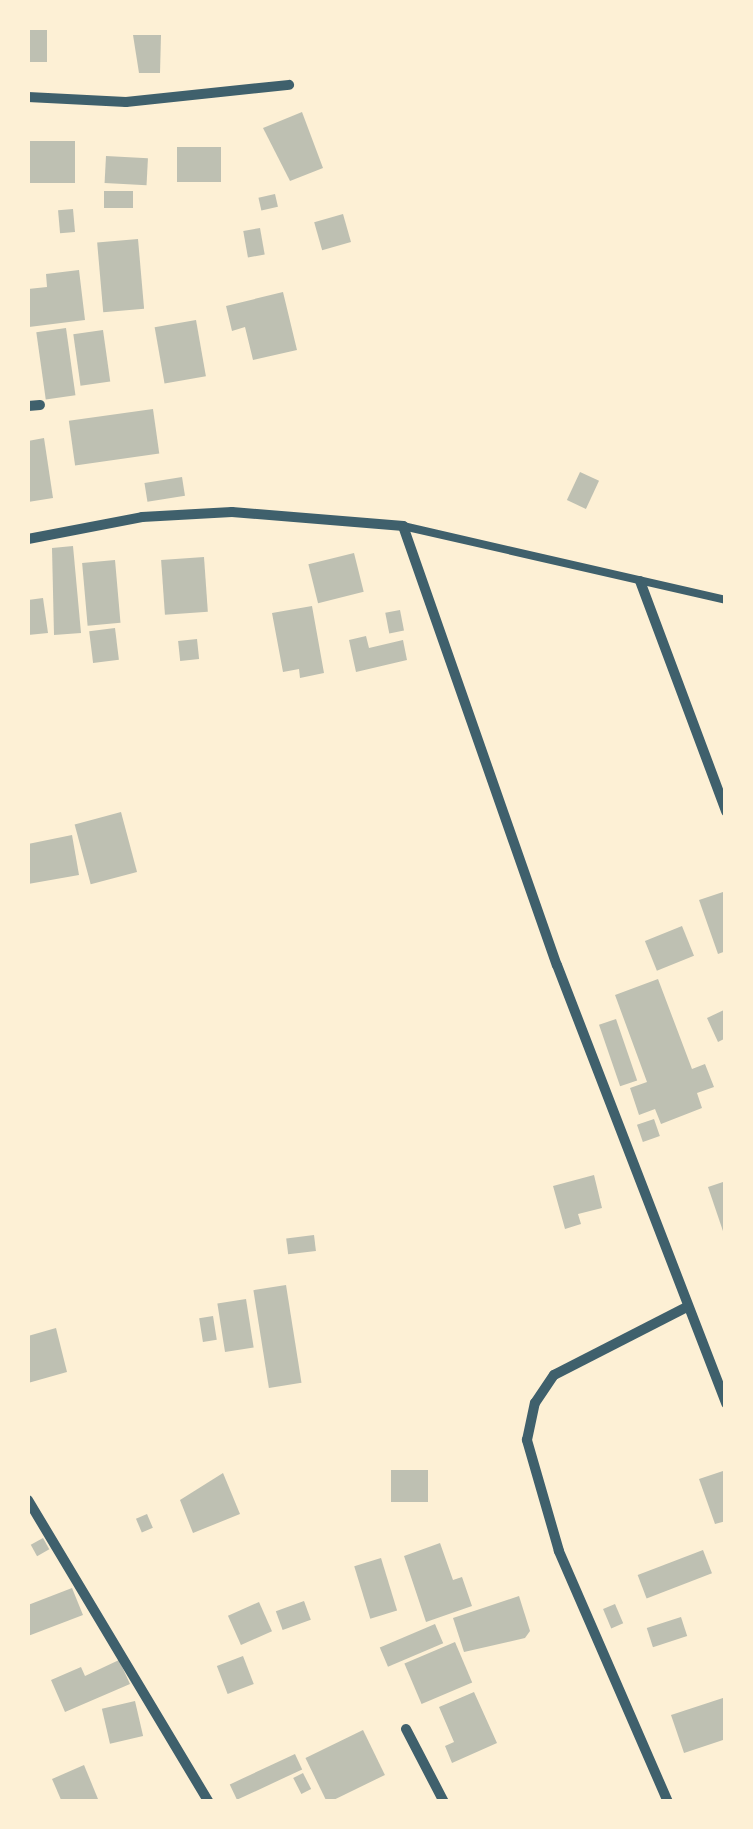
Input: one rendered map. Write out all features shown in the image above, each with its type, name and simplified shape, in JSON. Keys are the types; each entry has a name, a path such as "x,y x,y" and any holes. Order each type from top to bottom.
{"street":[{"path":"28,97 126,102 289,85"},
{"path":"28,539 142,517 232,512 404,526 685,1308 726,1404"},
{"path":"640,581 726,811"},
{"path":"668,1802 559,1550 527,1440 536,1403 554,1375 685,1308"},
{"path":"28,1500 209,1802"},
{"path":"406,1729 444,1802"}],"lane":[{"path":"404,526 726,600"}],"building":[{"path":"28,28 47,28 47,62 28,62"},
{"path":"133,35 161,35 160,73 139,73"},
{"path":"302,112 323,168 290,181 263,128"},
{"path":"28,141 75,141 75,183 28,183"},
{"path":"177,147 221,147 221,182 177,182"},
{"path":"106,156 148,158 147,185 105,183"},
{"path":"104,191 133,191 133,208 104,208"},
{"path":"275,194 278,207 261,210 258,198"},
{"path":"73,209 75,232 60,233 58,210"},
{"path":"343,214 351,242 322,250 314,222"},
{"path":"260,228 265,255 248,258 243,231"},
{"path":"138,239 144,309 103,312 97,243"},
{"path":"79,270 85,320 29,327 28,289 47,287 46,274"},
{"path":"283,292 297,350 253,360 245,327 232,331 226,306"},
{"path":"196,320 206,376 165,383 155,327"},
{"path":"66,328 75,395 46,400 36,332"},
{"path":"103,330 110,381 81,386 73,334"},
{"path":"153,409 159,454 75,465 69,421"},
{"path":"44,438 53,498 28,502 28,441"},
{"path":"580,472 599,481 586,509 567,500"},
{"path":"182,477 185,496 147,502 144,483"},
{"path":"73,546 81,633 54,635 52,548"},
{"path":"354,553 364,592 318,603 308,564"},
{"path":"204,557 208,612 165,615 161,560"},
{"path":"115,560 120,623 88,626 82,563"},
{"path":"43,598 48,633 28,635 28,600"},
{"path":"312,606 324,673 300,678 299,669 283,672 272,613"},
{"path":"400,610 404,631 389,633 385,613"},
{"path":"115,628 119,660 93,663 89,631"},
{"path":"366,636 369,648 403,640 407,660 356,672 349,640"},
{"path":"197,639 199,659 180,661 178,641"},
{"path":"121,812 137,872 91,884 75,824"},
{"path":"72,835 79,875 28,884 28,844"},
{"path":"726,891 726,951 718,954 699,900"},
{"path":"682,926 694,956 657,971 645,941"},
{"path":"658,979 692,1069 705,1064 714,1087 697,1093 702,1108 661,1124 655,1109 639,1115 630,1088 647,1082 615,995"},
{"path":"726,1009 726,1038 718,1042 707,1018"},
{"path":"616,1019 637,1080 620,1086 599,1025"},
{"path":"654,1119 660,1136 643,1142 637,1125"},
{"path":"594,1175 602,1208 578,1214 581,1224 565,1229 553,1186"},
{"path":"726,1181 726,1237 725,1237 708,1187"},
{"path":"314,1235 316,1251 288,1254 286,1238"},
{"path":"286,1285 301,1383 269,1388 253,1290"},
{"path":"246,1299 254,1347 225,1352 217,1304"},
{"path":"213,1316 217,1340 203,1342 199,1318"},
{"path":"56,1328 67,1372 28,1383 28,1336"},
{"path":"391,1470 428,1470 428,1502 391,1502"},
{"path":"726,1470 726,1521 715,1524 699,1479"},
{"path":"223,1473 240,1514 193,1533 180,1500"},
{"path":"147,1514 153,1528 142,1532 136,1519"},
{"path":"43,1538 49,1549 37,1556 31,1545"},
{"path":"440,1543 453,1580 462,1577 472,1606 426,1622 404,1556"},
{"path":"703,1550 712,1573 647,1598 638,1575"},
{"path":"381,1558 397,1611 370,1619 354,1566"},
{"path":"72,1588 83,1615 28,1636 28,1605"},
{"path":"519,1596 530,1631 525,1638 464,1652 453,1618"},
{"path":"304,1601 311,1620 283,1630 276,1611"},
{"path":"259,1602 272,1631 241,1645 228,1616"},
{"path":"615,1604 623,1623 611,1628 603,1609"},
{"path":"681,1617 687,1636 653,1647 647,1628"},
{"path":"435,1624 443,1643 388,1667 380,1647"},
{"path":"455,1642 472,1683 422,1704 404,1663"},
{"path":"243,1656 254,1684 228,1694 217,1666"},
{"path":"119,1660 130,1684 65,1712 51,1680 81,1667 85,1676"},
{"path":"474,1692 497,1743 452,1763 445,1746 454,1742 439,1707"},
{"path":"726,1697 726,1739 684,1753 671,1715"},
{"path":"135,1701 143,1736 110,1744 102,1709"},
{"path":"363,1730 385,1775 327,1802 305,1758"},
{"path":"295,1754 302,1769 237,1800 230,1784"},
{"path":"84,1765 98,1799 62,1802 52,1779"},
{"path":"303,1773 311,1789 301,1794 293,1778"}]}
